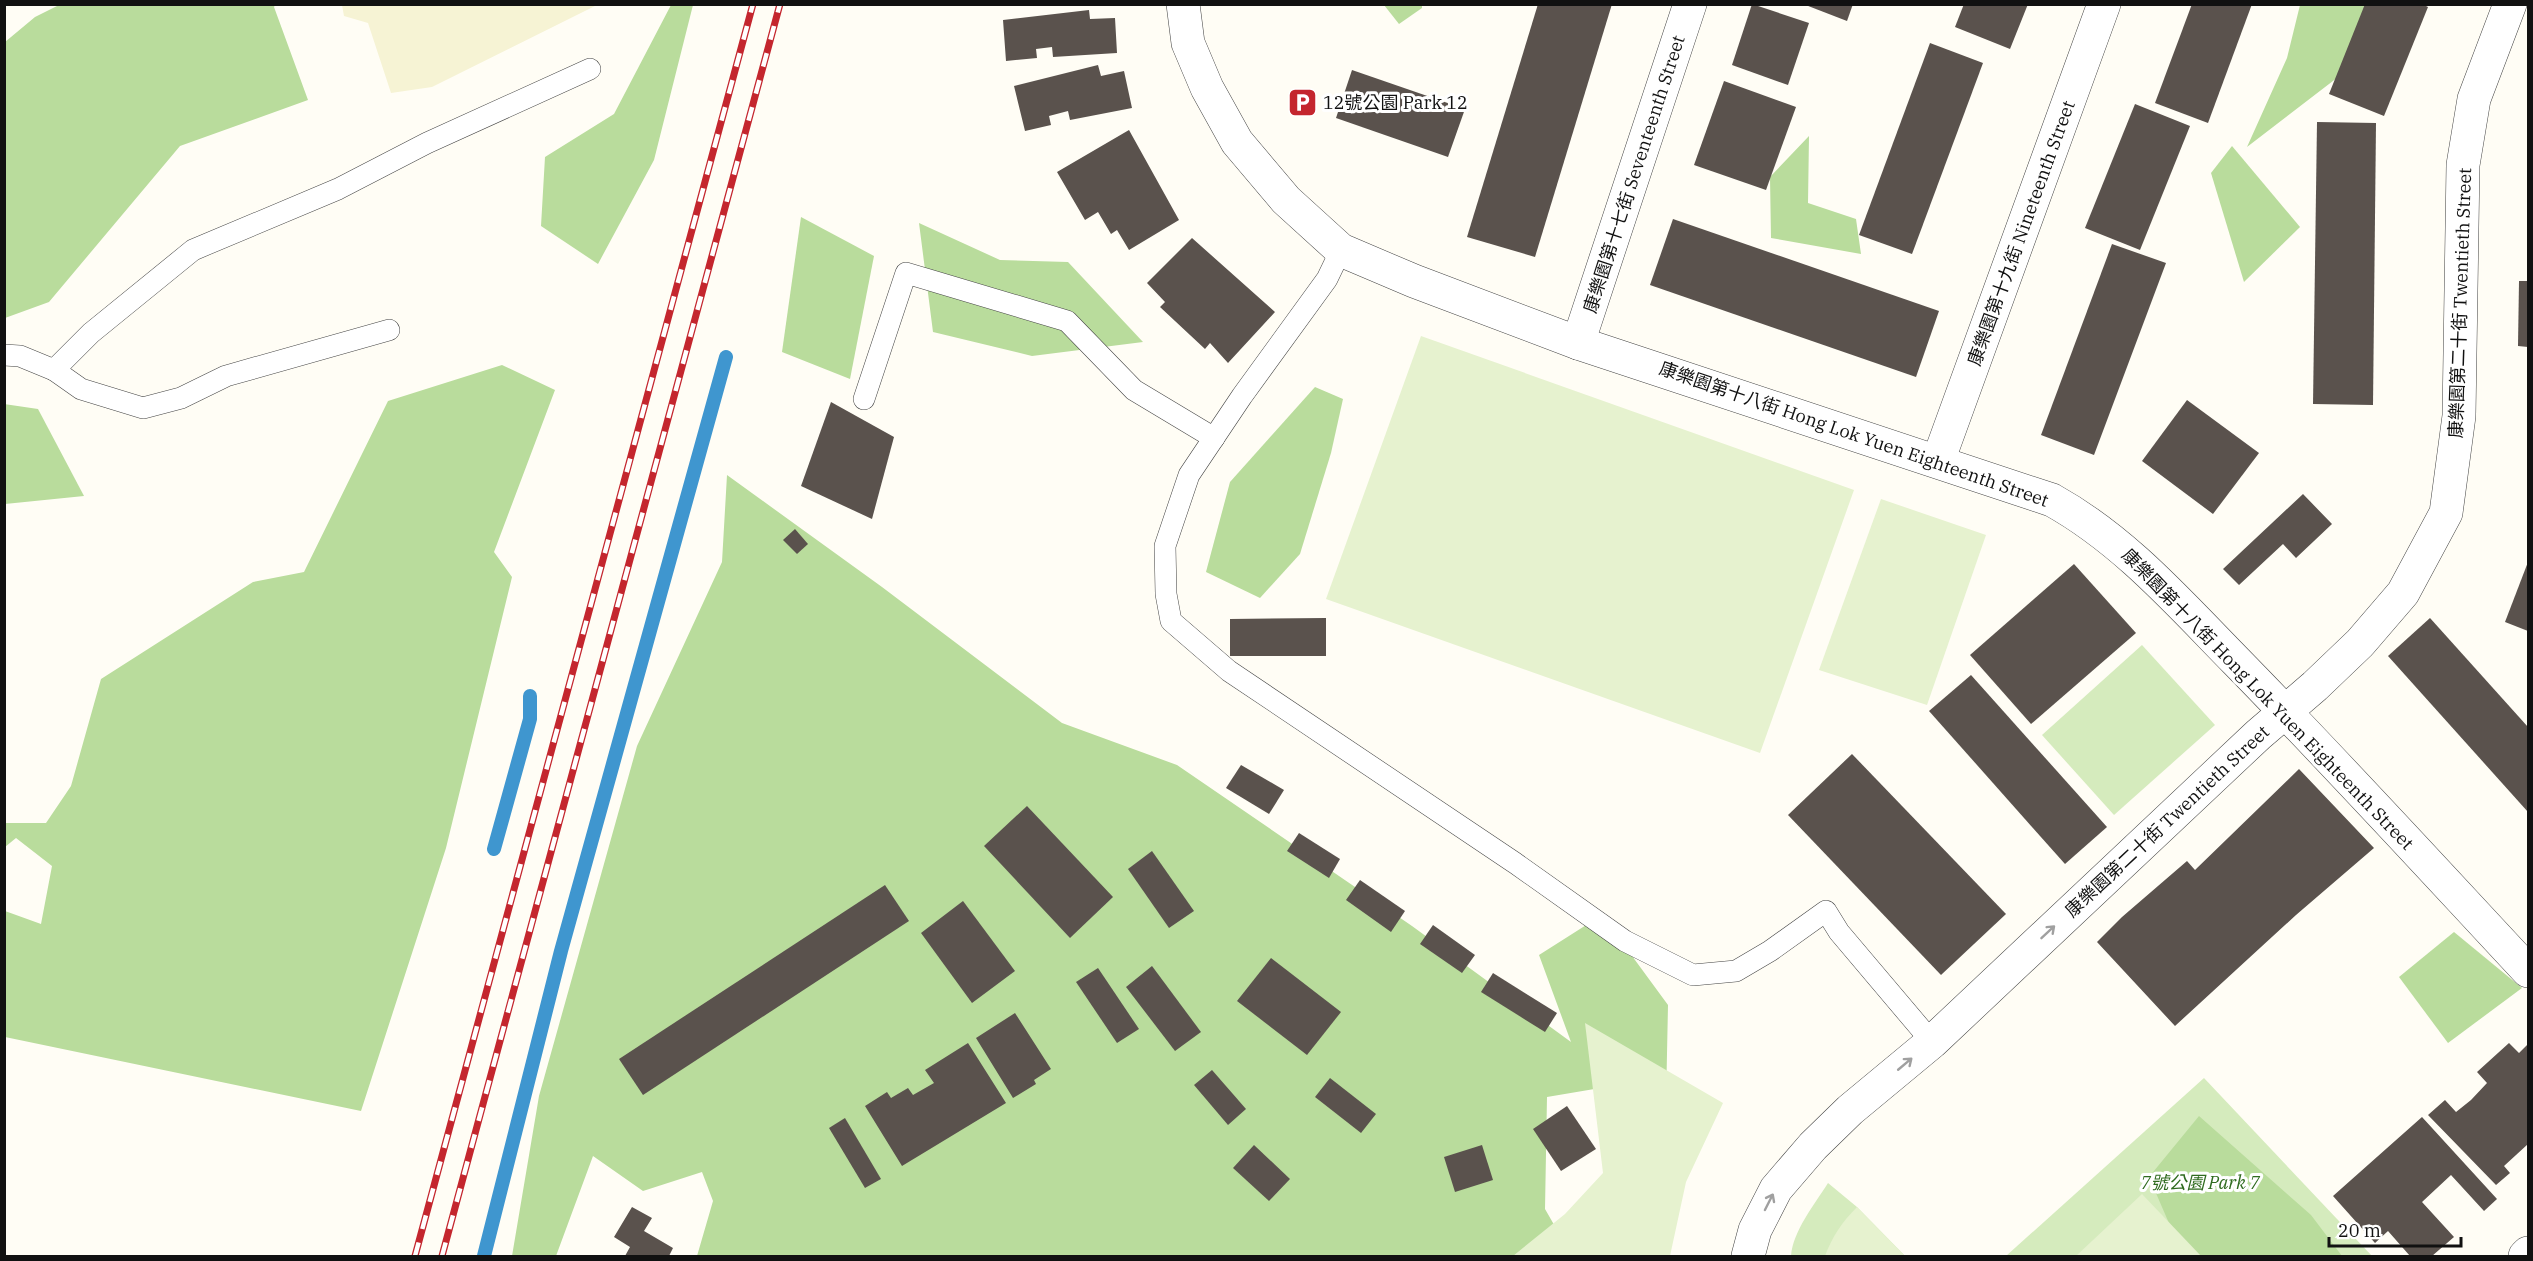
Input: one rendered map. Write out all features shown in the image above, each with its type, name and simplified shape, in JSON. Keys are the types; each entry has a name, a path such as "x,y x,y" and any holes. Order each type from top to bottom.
{"street":[{"name":"康樂園第十八街 Hong Lok Yuen Eighteenth Street","path":"1183,4 1188,43 1207,88 1237,142 1286,200 1341,250 1414,281 1578,343 2052,500 2085,518 2133,557 2285,711 2529,971"},
{"name":"康樂園第十七街 Seventeenth Street","path":"1578,343 1690,4"},
{"name":"康樂園第十九街 Nineteenth Street","path":"1938,461 2104,4"},
{"name":"康樂園第二十街 Twentieth Street","path":"1748,1257 1755,1230 1776,1189 1813,1146 1850,1110 1932,1042 2285,711 2315,686 2360,643 2403,593 2446,513 2459,416 2463,165 2474,99 2510,4"},
{"path":"2525,1257 2529,1253"}],"lane":[{"path":"54,370 91,333 193,250 338,189 428,143 590,69"},
{"path":"1341,250 1327,279 1242,396 1189,475 1165,546 1166,594 1171,621 1229,671 1515,863 1625,941 1693,975 1736,971 1770,951 1826,911 1839,932 1932,1042"},
{"path":"864,399 906,273 1067,321 1134,390 1214,438"},
{"path":"4,355 20,356 54,370 81,389 144,408 181,398 226,376 389,330"}],"shaded area":[{"path":"342,4 597,5 432,87 391,93 368,23 344,16"}],"green space":[{"path":"59,5 275,5 308,100 180,146 49,302 5,318 5,42 35,17"},
{"path":"671,5 693,5 654,160 598,264 541,226 545,157 614,114"},
{"path":"1384,5 1422,5 1422,8 1399,24"},
{"path":"2300,5 2369,5 2359,61 2247,147 2287,58"},
{"path":"1809,136 1808,203 1856,219 1861,254 1771,238 1770,177"},
{"path":"2232,146 2300,227 2244,282 2211,173"},
{"path":"801,217 874,256 850,379 782,352"},
{"path":"919,223 1000,260 1068,262 1143,342 1032,356 933,332"},
{"path":"1421,336 1854,490 1760,753 1326,599"},
{"path":"502,365 555,390 494,552 512,577 446,848 361,1111 5,1037 5,911 41,924 52,866 16,838 5,847 5,823 46,823 71,786 101,679 253,582 304,572 388,401"},
{"path":"1315,387 1343,399 1331,453 1300,554 1260,598 1206,572 1230,482"},
{"path":"4,404 38,409 84,496 5,504"},
{"path":"727,475 882,587 1062,723 1177,765 1412,926 1571,1042 1539,955 1602,915 1668,1005 1666,1103 1618,1085 1547,1097 1545,1209 1572,1256 697,1256 713,1201 702,1172 643,1191 593,1156 556,1256 512,1256 539,1096 637,746 722,562"},
{"path":"1881,499 1986,535 1927,705 1819,670"},
{"path":"2142,645 2215,725 2114,815 2042,735"},
{"path":"2454,932 2522,988 2448,1043 2399,977"},
{"path":"1585,1023 1723,1103 1686,1182 1670,1256 1513,1256 1565,1214 1603,1173"},
{"name":"7號公園 Park 7","path":"2204,1078 2372,1256 2006,1256"},
{"path":"2199,1116 2311,1215 2342,1256 2170,1256 2178,1244 2149,1177"},
{"path":"1828,1183 1857,1207 1905,1256 1791,1256 1800,1228"},
{"path":"2142,1194 2201,1256 2076,1256"},
{"path":"1857,1207 1905,1256 1825,1256 1838,1230"}],"building":[{"path":"1538,4 1612,4 1535,257 1467,237"},
{"path":"1752,4 1809,23 1788,85 1732,65"},
{"path":"1803,4 1853,4 1847,21"},
{"path":"1964,4 2028,4 2010,49 1955,27"},
{"path":"2192,4 2252,4 2208,123 2155,103"},
{"path":"2365,4 2422,4 2428,7 2384,116 2329,94"},
{"path":"1089,10 1090,19 1115,18 1117,53 1053,57 1052,47 1036,49 1037,58 1006,61 1003,20"},
{"path":"1930,43 1983,63 1912,254 1859,235"},
{"path":"1098,65 1101,76 1124,71 1132,108 1070,120 1068,111 1049,116 1051,125 1025,131 1014,86"},
{"path":"1352,70 1465,109 1448,157 1336,118"},
{"path":"1724,81 1796,107 1766,190 1694,165"},
{"path":"2135,104 2190,126 2140,250 2085,228"},
{"path":"2317,122 2376,123 2373,405 2313,404"},
{"path":"1129,130 1179,220 1129,250 1117,230 1111,234 1098,212 1085,220 1057,172"},
{"path":"1673,219 1939,311 1916,377 1650,285"},
{"path":"1192,238 1275,312 1228,363 1210,343 1205,349 1160,307 1165,302 1147,283"},
{"path":"2112,244 2166,263 2094,455 2041,435"},
{"path":"2519,281 2528,281 2528,347 2518,346"},
{"path":"2187,400 2259,453 2213,514 2142,461"},
{"path":"831,402 894,437 872,519 801,486"},
{"path":"2303,494 2332,524 2296,558 2283,544 2239,585 2223,569"},
{"path":"795,529 808,544 797,554 783,540"},
{"path":"2528,562 2528,631 2505,622"},
{"path":"2074,564 2136,633 2031,724 1970,655"},
{"path":"1326,618 1326,656 1230,656 1230,619"},
{"path":"2430,618 2528,727 2528,812 2388,656"},
{"path":"1971,675 2107,827 2065,864 1929,711"},
{"path":"1852,754 2006,914 1941,975 1788,815"},
{"path":"1241,765 1284,790 1269,814 1226,788"},
{"path":"2299,769 2374,848 2296,915 2175,1026 2097,942 2122,917 2187,861 2195,870"},
{"path":"1027,806 1113,897 1070,938 984,846"},
{"path":"1299,833 1340,859 1329,878 1287,851"},
{"path":"1152,851 1194,911 1169,928 1128,869"},
{"path":"1360,880 1405,911 1391,932 1346,900"},
{"path":"885,885 909,921 643,1095 619,1059"},
{"path":"963,901 1015,971 972,1003 921,933"},
{"path":"1433,925 1475,955 1462,973 1420,944"},
{"path":"1271,958 1341,1012 1307,1055 1237,1001"},
{"path":"1152,966 1201,1032 1175,1051 1126,987"},
{"path":"1098,968 1139,1029 1117,1043 1076,982"},
{"path":"1493,973 1557,1013 1545,1032 1481,992"},
{"path":"1015,1013 1051,1069 1034,1080 1036,1084 1013,1098 976,1038"},
{"path":"968,1043 1006,1103 902,1166 865,1106 887,1092 891,1098 908,1088 913,1095 934,1083 925,1070"},
{"path":"2509,1043 2519,1053 2528,1044 2528,1144 2504,1166 2510,1173 2496,1185 2428,1115 2445,1100 2456,1112 2471,1100 2487,1083 2477,1072"},
{"path":"1212,1070 1246,1109 1228,1125 1194,1085"},
{"path":"1330,1078 1376,1114 1361,1133 1315,1097"},
{"path":"1567,1106 1596,1149 1561,1171 1533,1129"},
{"path":"2422,1117 2497,1199 2484,1211 2451,1175 2422,1202 2454,1237 2432,1256 2410,1256 2388,1231 2375,1243 2333,1196"},
{"path":"845,1118 881,1179 865,1188 829,1128"},
{"path":"1254,1145 1290,1179 1269,1201 1233,1168"},
{"path":"1482,1145 1493,1180 1455,1192 1444,1157"},
{"path":"632,1207 652,1218 644,1231 673,1248 669,1256 625,1256 630,1247 614,1237"}],"waterway":[{"path":"484,1256 561,951 726,357"},
{"path":"494,849 530,719 530,696"}],"railway":[{"path":"415,1256 753,4"},
{"path":"442,1256 780,4"}],"place":[{"name":"12號公園 Park 12","path":"1302,102"}]}
